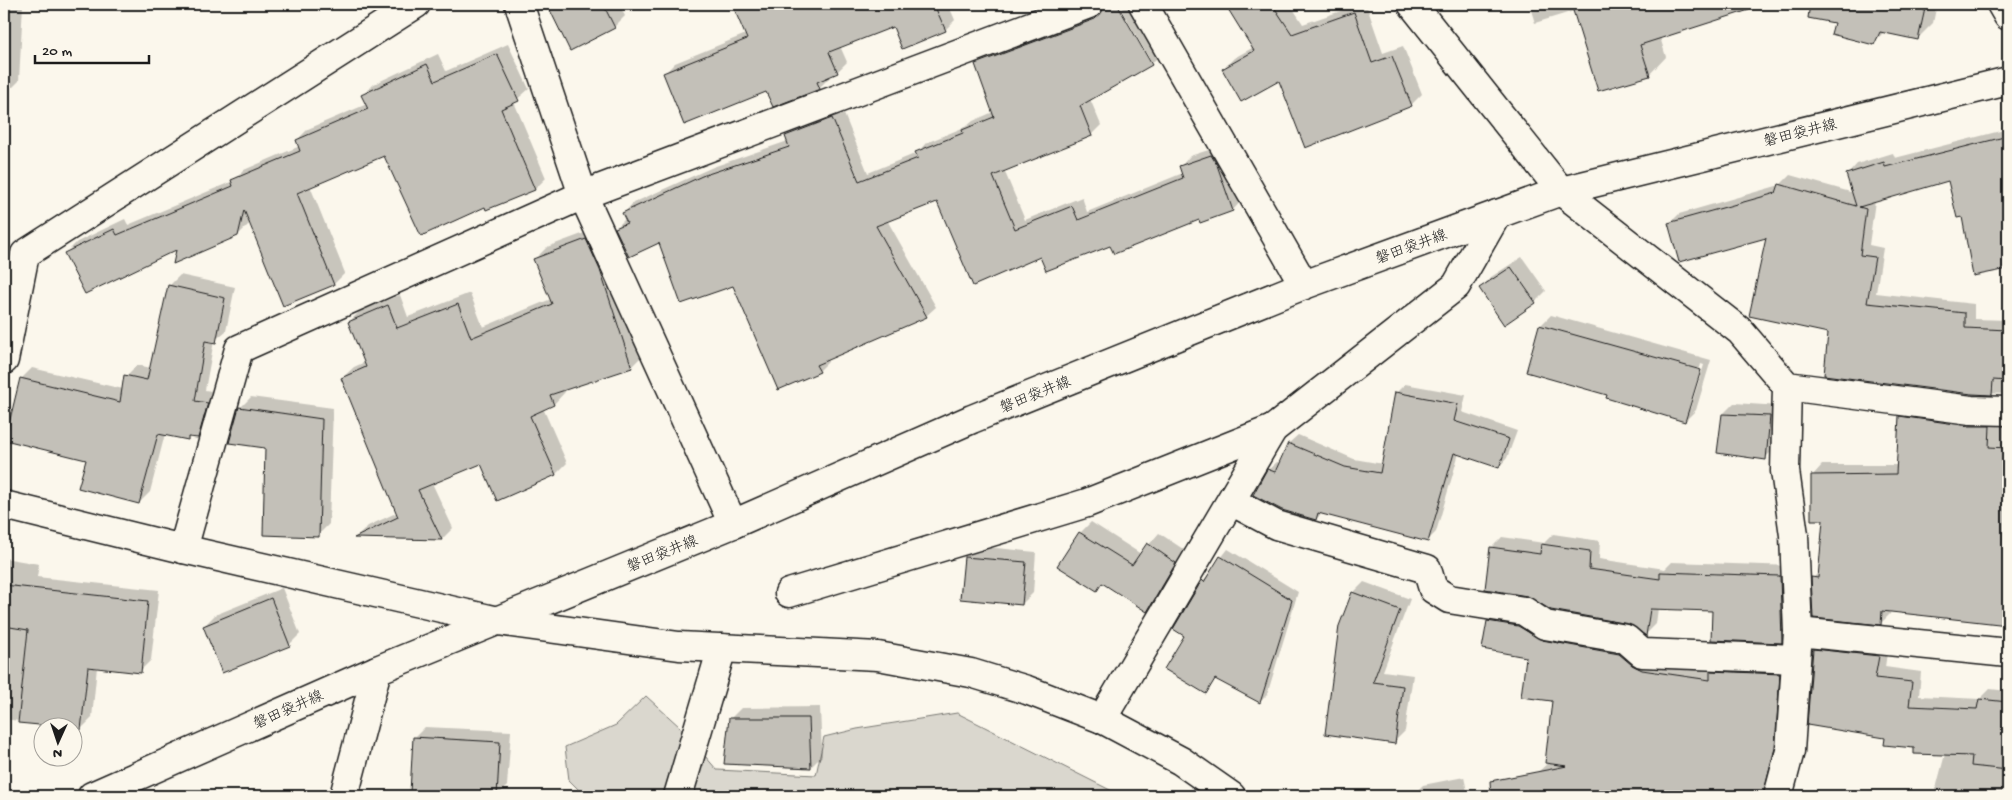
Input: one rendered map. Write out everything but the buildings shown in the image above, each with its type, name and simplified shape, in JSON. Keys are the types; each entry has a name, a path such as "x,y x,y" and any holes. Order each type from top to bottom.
{"street":[{"path":"4,360 25,254 416,4"},
{"path":"519,4 584,196 733,524"},
{"path":"183,549 239,349 584,196 1088,4"},
{"path":"1143,4 1304,285"},
{"path":"1412,4 1561,191 1740,331 1787,386 1785,471 1794,535 1798,632 1790,751 1778,796"},
{"path":"2000,4 2008,16"},
{"name":"磐田袋井線","path":"92,796 377,670 733,524 972,419 1304,285 1561,191 2008,81"},
{"path":"789,593 1087,503 1273,429 1456,286 1497,214"},
{"path":"1787,386 1971,410 2008,412"},
{"path":"1102,719 1273,429"},
{"path":"1231,501 1276,525 1427,569 1433,589 1448,599 1524,610 1545,626 1626,639 1642,653 1796,659"},
{"path":"4,504 183,549 498,621 679,646 878,656 980,676 1027,690 1102,719 1181,761 1231,796"},
{"path":"1798,632 2008,653"},
{"path":"678,796 722,648"},
{"path":"344,796 377,670"}],"shaded area":[{"path":"646,696 680,727 717,770 816,775 824,737 857,729 957,713 1122,796 585,796 569,780 565,747 616,725"}]}
